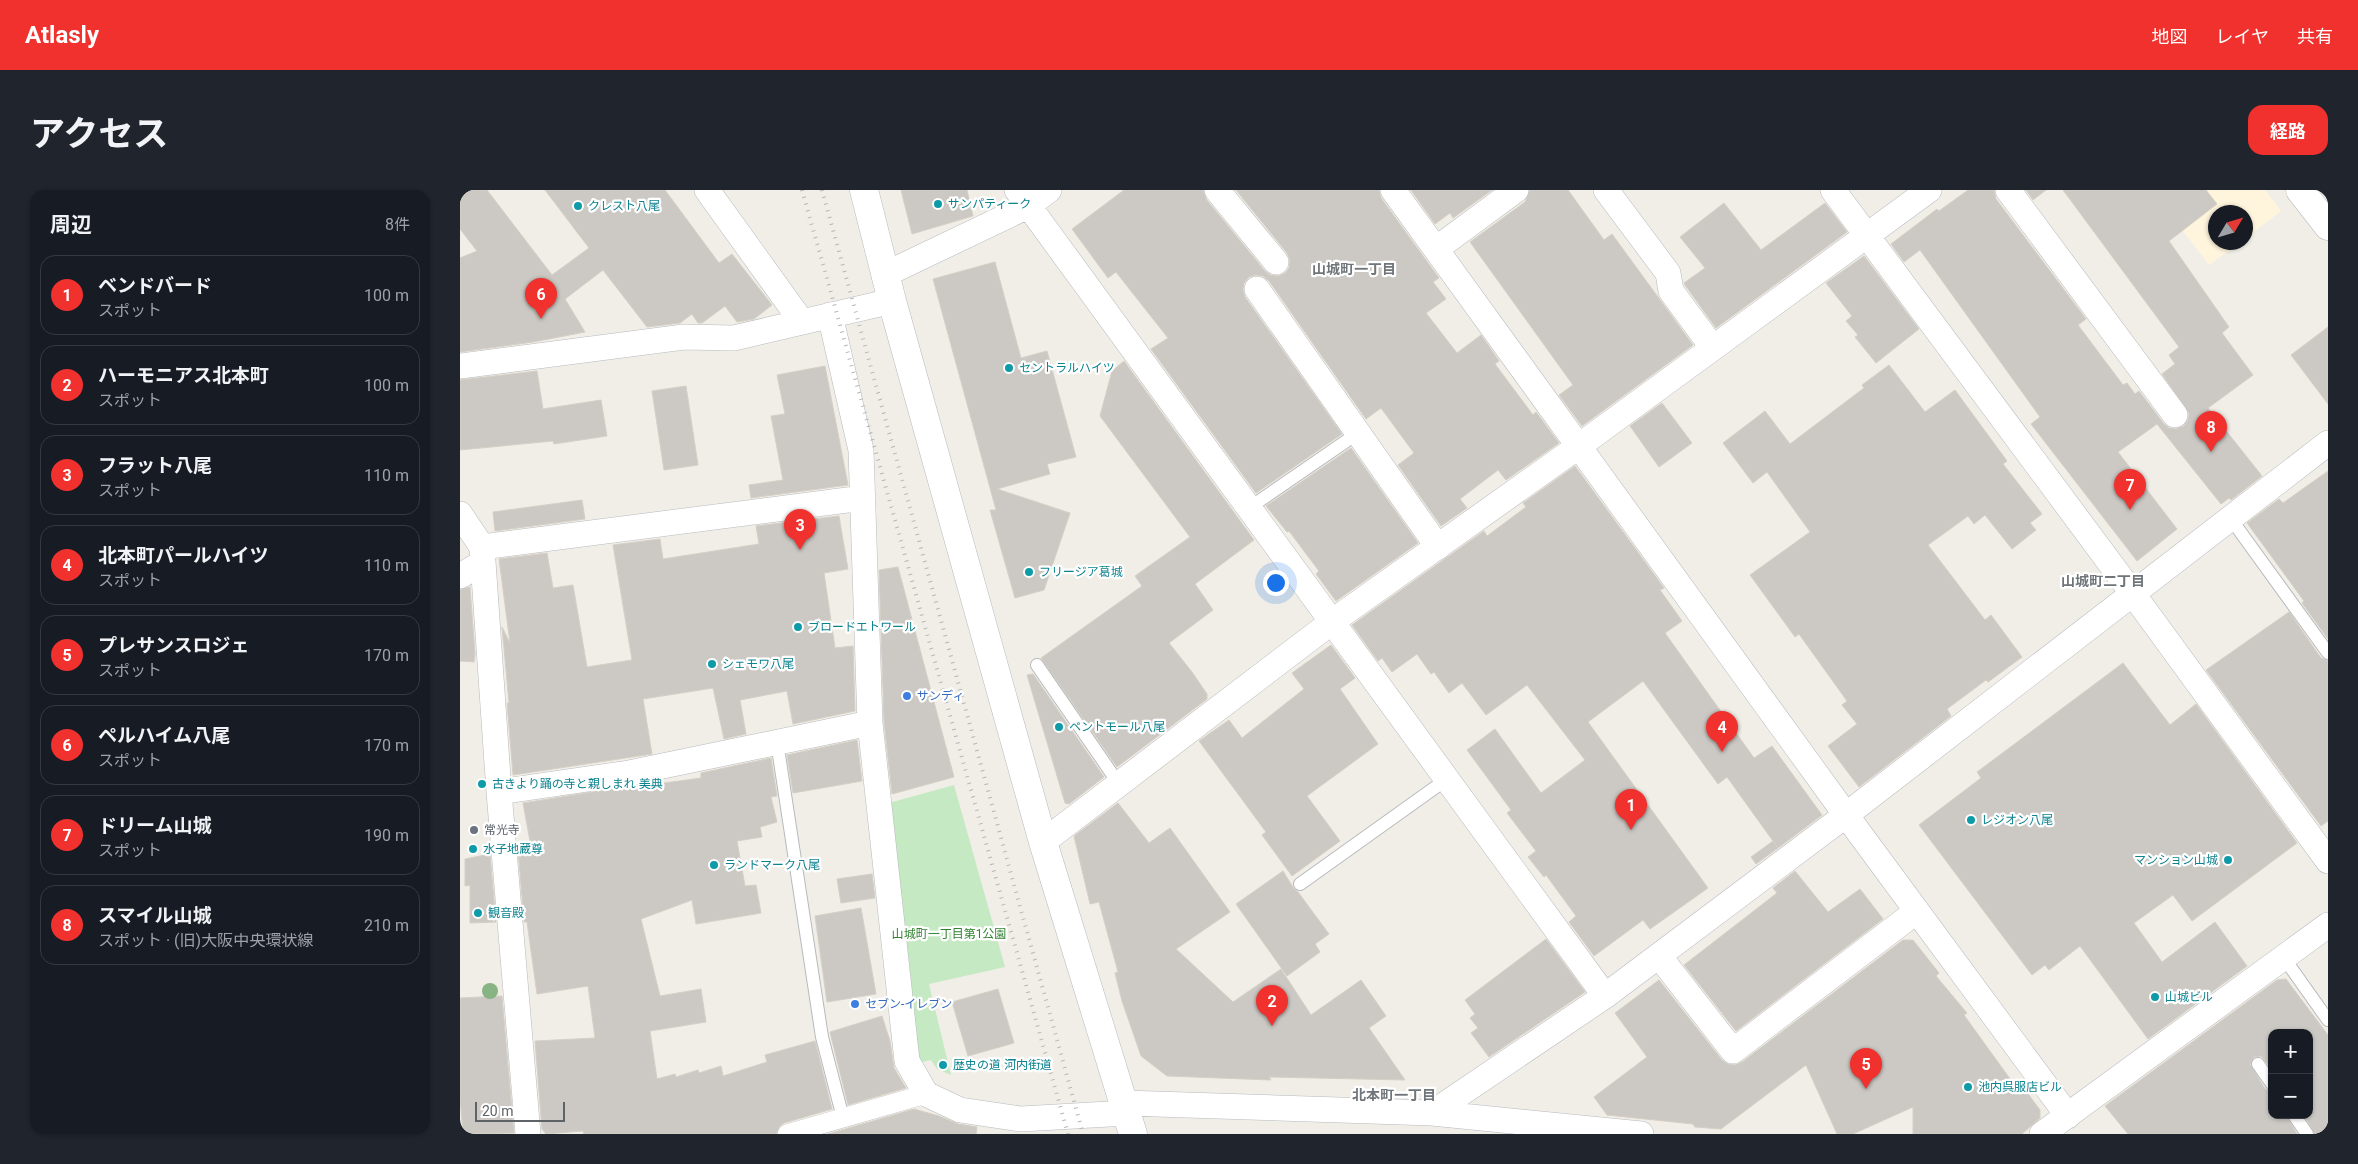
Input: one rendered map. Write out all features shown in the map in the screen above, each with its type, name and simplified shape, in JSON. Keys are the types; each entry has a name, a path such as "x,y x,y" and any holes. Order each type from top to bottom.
{"street":[{"path":"706,190 802,322"},
{"path":"864,190 892,300 1044,842 1128,1117"},
{"path":"886,274 1022,198 1049,190"},
{"path":"1217,190 1276,262"},
{"path":"1393,190 1846,815 2068,1116"},
{"path":"1436,249 1516,190"},
{"path":"1606,190 1668,274 1671,291 1713,348"},
{"path":"1833,190 2133,594 2328,861"},
{"path":"1044,842 1333,621 1579,446 1929,190"},
{"path":"2008,190 2175,415"},
{"path":"2300,190 2328,226"},
{"path":"1022,198 1333,621 1605,996"},
{"path":"1257,289 1438,547"},
{"path":"460,366 684,337 734,338 892,300"},
{"path":"830,315 861,450 870,723 907,1061 926,1094 960,1110 975,1123 1021,1119 1432,1113 1641,1134"},
{"path":"1432,1113 1605,996 1659,956 2231,519 2325,450"},
{"path":"460,576 482,555 863,498"},
{"path":"460,514 482,555 499,792 528,1134"},
{"path":"499,792 629,773 870,723"},
{"path":"1659,956 1733,1051 1917,911"},
{"path":"2042,1134 2328,925"},
{"path":"788,1134 926,1094"}],"lane":[{"path":"1250,508 1358,433"},
{"path":"2231,519 2328,653"},
{"path":"1037,665 1120,784"},
{"path":"777,742 822,1037 843,1118"},
{"path":"1300,884 1447,779"},
{"path":"2284,958 2328,1020"},
{"path":"2258,1064 2268,1078"},
{"path":"2297,1119 2307,1134"}],"shaded area":[{"path":"2152,190 2265,190 2281,211 2253,233 2253,205 2208,205 2208,250 2230,250 2209,265"}],"green space":[{"name":"山城町一丁目第1公園","path":"954,785 1005,967 929,984 951,1075 937,1069 931,1060 922,1062 916,1053 889,803"}],"building":[{"path":"460,190 487,190 552,275 589,248 545,190 665,190 719,263 732,254 772,305 754,319 737,322 725,306 702,323 698,323 692,314 680,323 647,327 603,270 565,299 585,332 533,342 460,352 460,258 477,251 460,229"},
{"name":"サンパティーク","path":"901,190 967,190 973,216 912,234"},
{"path":"1124,190 1203,190 1206,199 1265,271 1270,275 1278,276 1285,273 1289,268 1290,260 1287,253 1236,190 1379,190 1381,198 1439,278 1433,282 1446,299 1426,313 1457,353 1481,335 1499,361 1495,364 1533,415 1536,412 1559,443 1506,480 1498,470 1460,499 1467,508 1441,526 1398,465 1414,453 1381,408 1366,419 1269,281 1263,276 1255,275 1249,277 1244,283 1245,297 1342,434 1256,493 1151,349 1168,338 1116,272 1108,278 1072,229"},
{"path":"1411,190 1492,190 1453,218 1450,213 1435,224"},
{"path":"1530,190 1568,190 1604,240 1612,234 1693,345 1582,426 1559,395 1573,385 1470,242 1525,202"},
{"path":"1968,190 1994,190 1996,199 2086,319 2078,325 2123,385 2127,383 2135,394 2139,391 2164,424 2169,428 2176,429 2184,426 2188,420 2189,413 2162,374 2175,364 2169,355 2179,347 2063,190 2206,190 2217,204 2208,205 2208,211 2169,241 2229,327 2222,333 2253,375 2208,408 2262,476 2231,500 2229,498 2221,504 2157,424 2118,452 2177,529 2137,561 2031,424 2040,417 1920,250 1904,262 1891,244 1937,209 1939,211"},
{"path":"2026,190 2046,190 2033,200"},
{"path":"1724,203 1761,250 1825,203 1847,232 1716,328 1684,283 1705,268 1680,237"},
{"path":"1864,256 1919,329 1876,363 1855,337 1858,335 1846,321 1852,316 1826,283"},
{"name":"セントラルハイツ","path":"995,262 1021,358 1047,351 1076,457 1047,464 1050,474 997,489 1070,513 1044,590 1015,598 990,510 996,510 933,279"},
{"path":"2328,327 2328,404 2291,355"},
{"path":"1124,361 1254,540 1195,584 1213,610 1169,643 1207,694 1207,699 1117,767 1041,658 1142,586 1135,576 1190,537 1100,416 1112,371"},
{"path":"1889,365 1925,412 1955,390 2007,461 2003,464 2042,514 2030,523 2036,530 2012,549 1985,515 1974,524 1968,516 1928,545 1985,620 1991,615 2022,657 1988,682 1986,680 1947,709 1951,716 1859,787 1828,746 1857,724 1842,705 1847,701 1799,634 1795,637 1750,575 1810,532 1767,472 1753,483 1723,443 1765,411 1790,444 1864,388 1862,385"},
{"path":"825,366 848,485 751,498 749,485 783,480 771,416 785,414 777,375"},
{"path":"537,371 543,409 601,400 607,436 554,444 553,441 460,450 460,380"},
{"path":"686,386 698,465 664,470 652,391"},
{"path":"1662,403 1692,443 1659,467 1630,426"},
{"path":"1351,448 1418,543 1336,601 1316,574 1319,571 1289,531 1287,532 1266,506"},
{"path":"1575,466 1664,588 1660,590 1682,621 1665,633 1754,758 1772,746 1822,815 1778,848 1727,777 1718,784 1643,681 1588,722 1708,888 1650,929 1643,920 1594,956 1569,922 1576,916 1546,875 1544,877 1528,857 1536,851 1507,813 1511,810 1467,750 1495,729 1541,793 1585,760 1527,685 1486,715 1462,683 1449,693 1434,672 1431,674 1417,654 1392,672 1382,658 1378,661 1352,625 1484,531 1487,536 1526,507 1523,503"},
{"path":"2328,471 2328,639 2302,603 2304,601 2247,523 2279,499 2283,503"},
{"path":"582,500 585,519 495,531 493,512"},
{"path":"839,516 848,569 824,573 835,648 853,646 855,711 793,724 787,691 740,700 746,734 724,739 713,688 643,699 652,754 513,775 502,627 510,643 499,559 547,553 553,588 573,585 587,667 632,660 613,545 660,539 663,559 759,544 756,526"},
{"path":"898,567 954,777 892,794 884,722 879,570"},
{"path":"470,587 474,662 460,661 460,590"},
{"path":"2289,612 2321,658 2328,661 2328,821 2321,826 2206,670"},
{"path":"1331,645 1355,678 1340,689 1378,744 1307,796 1340,841 1292,876 1262,835 1266,832 1199,741 1229,720 1242,738 1304,689 1292,673"},
{"path":"2123,663 2170,725 2196,704 2297,843 2192,921 2173,895 2134,923 2162,962 2215,922 2247,966 2148,1039 2080,946 2049,970 2045,965 2032,975 1919,825 1981,778 1977,772"},
{"name":"ペントモール八尾","path":"1033,674 1104,777 1069,804 1065,803 1027,675"},
{"path":"857,740 862,781 793,793 787,755"},
{"path":"771,758 777,796 771,797 777,822 760,827 762,837 737,841 745,886 756,885 761,913 696,924 692,900 641,919 660,996 701,989 706,1022 650,1031 657,1079 675,1074 676,1077 698,1070 699,1073 721,1066 723,1076 767,1062 765,1055 815,1041 832,1109 784,1123 779,1127 776,1134 584,1134 583,1131 546,1134 542,1129 535,1041 595,1038 588,986 537,994 527,922 524,922 518,849 531,847 523,803 656,782 657,784 701,778 701,773"},
{"path":"1118,803 1149,843 1170,828 1230,912 1176,949 1233,1002 1281,969 1311,1015 1361,980 1386,1016 1369,1028 1405,1080 1269,1077 1271,1080 1167,1076 1141,1056 1122,1001 1115,973 1118,972 1099,902 1090,904 1074,836"},
{"path":"1773,841 1778,848 1756,864 1751,857"},
{"path":"490,854 496,922 470,923 470,885 465,886 465,859"},
{"path":"1283,871 1294,889 1329,934 1315,944 1320,952 1287,976 1236,904"},
{"path":"1795,871 1828,912 1860,889 1883,919 1736,1031 1684,965 1777,893 1773,888"},
{"path":"872,874 875,898 841,903 837,879"},
{"path":"861,908 876,994 827,1002 815,916"},
{"path":"1546,939 1585,992 1489,1057 1471,1033 1478,1028 1470,1018 1475,1014 1465,1000"},
{"path":"1903,940 1913,940 1939,973 1936,976 1967,1013 1964,1015 2021,1094 2026,1091 2040,1110 2040,1118 2022,1134 1913,1134 1913,1107 1853,1134 1837,1134 1806,1065 1721,1129 1695,1127 1693,1124 1607,1115 1594,1097 1647,1057 1615,1013 1659,980 1722,1060 1728,1064 1735,1065 1742,1062"},
{"path":"2286,979 2328,1035 2328,1134 2315,1134 2306,1119 2313,1119 2313,1029 2268,1029 2268,1064 2261,1056 2254,1057 2250,1064 2265,1089 2268,1090 2268,1119 2288,1119 2297,1134 2128,1134 2105,1106 2277,980"},
{"path":"998,989 1014,1043 968,1056 952,1002"},
{"path":"502,996 514,1133 463,1134 460,1097 460,998"},
{"path":"882,1016 890,1041 894,1068 906,1088 848,1105 830,1032"},
{"path":"914,1109 958,1124 977,1127 976,1134 828,1134"}],"railway":[{"path":"802,190 1068,1134"},
{"path":"822,190 1083,1134"}],"place":[{"name":"サンパティーク","path":"938,204"},
{"name":"クレスト八尾","path":"578,206"},
{"name":"ペルハイム八尾","path":"541,319"},
{"name":"セントラルハイツ","path":"1009,368"},
{"name":"スマイル山城","path":"2211,452"},
{"name":"ドリーム山城","path":"2130,510"},
{"name":"フラット八尾","path":"800,550"},
{"name":"フリージア葛城","path":"1029,572"},
{"name":"ブロードエトワール","path":"798,627"},
{"name":"シェモワ八尾","path":"712,664"},
{"name":"サンディ","path":"907,696"},
{"name":"ペントモール八尾","path":"1059,727"},
{"name":"北本町パールハイツ","path":"1722,752"},
{"name":"古きより踊の寺と親しまれ 美典","path":"482,784"},
{"name":"レジオン八尾","path":"1971,820"},
{"name":"常光寺","path":"474,830"},
{"name":"ベンドバード","path":"1631,830"},
{"name":"水子地蔵尊","path":"473,849"},
{"name":"マンション山城","path":"2228,860"},
{"name":"ランドマーク八尾","path":"714,865"},
{"name":"観音殿","path":"478,913"},
{"name":"山城ビル","path":"2155,997"},
{"name":"セブン-イレブン","path":"855,1004"},
{"name":"ハーモニアス北本町","path":"1272,1026"},
{"name":"歴史の道 河内街道","path":"943,1065"},
{"name":"池内呉服店ビル","path":"1968,1087"},
{"name":"プレサンスロジェ","path":"1866,1089"}],"district":[{"name":"山城町一丁目","path":"1354,269"},
{"name":"山城町二丁目","path":"2103,581"},
{"name":"北本町一丁目","path":"1394,1095"}]}
